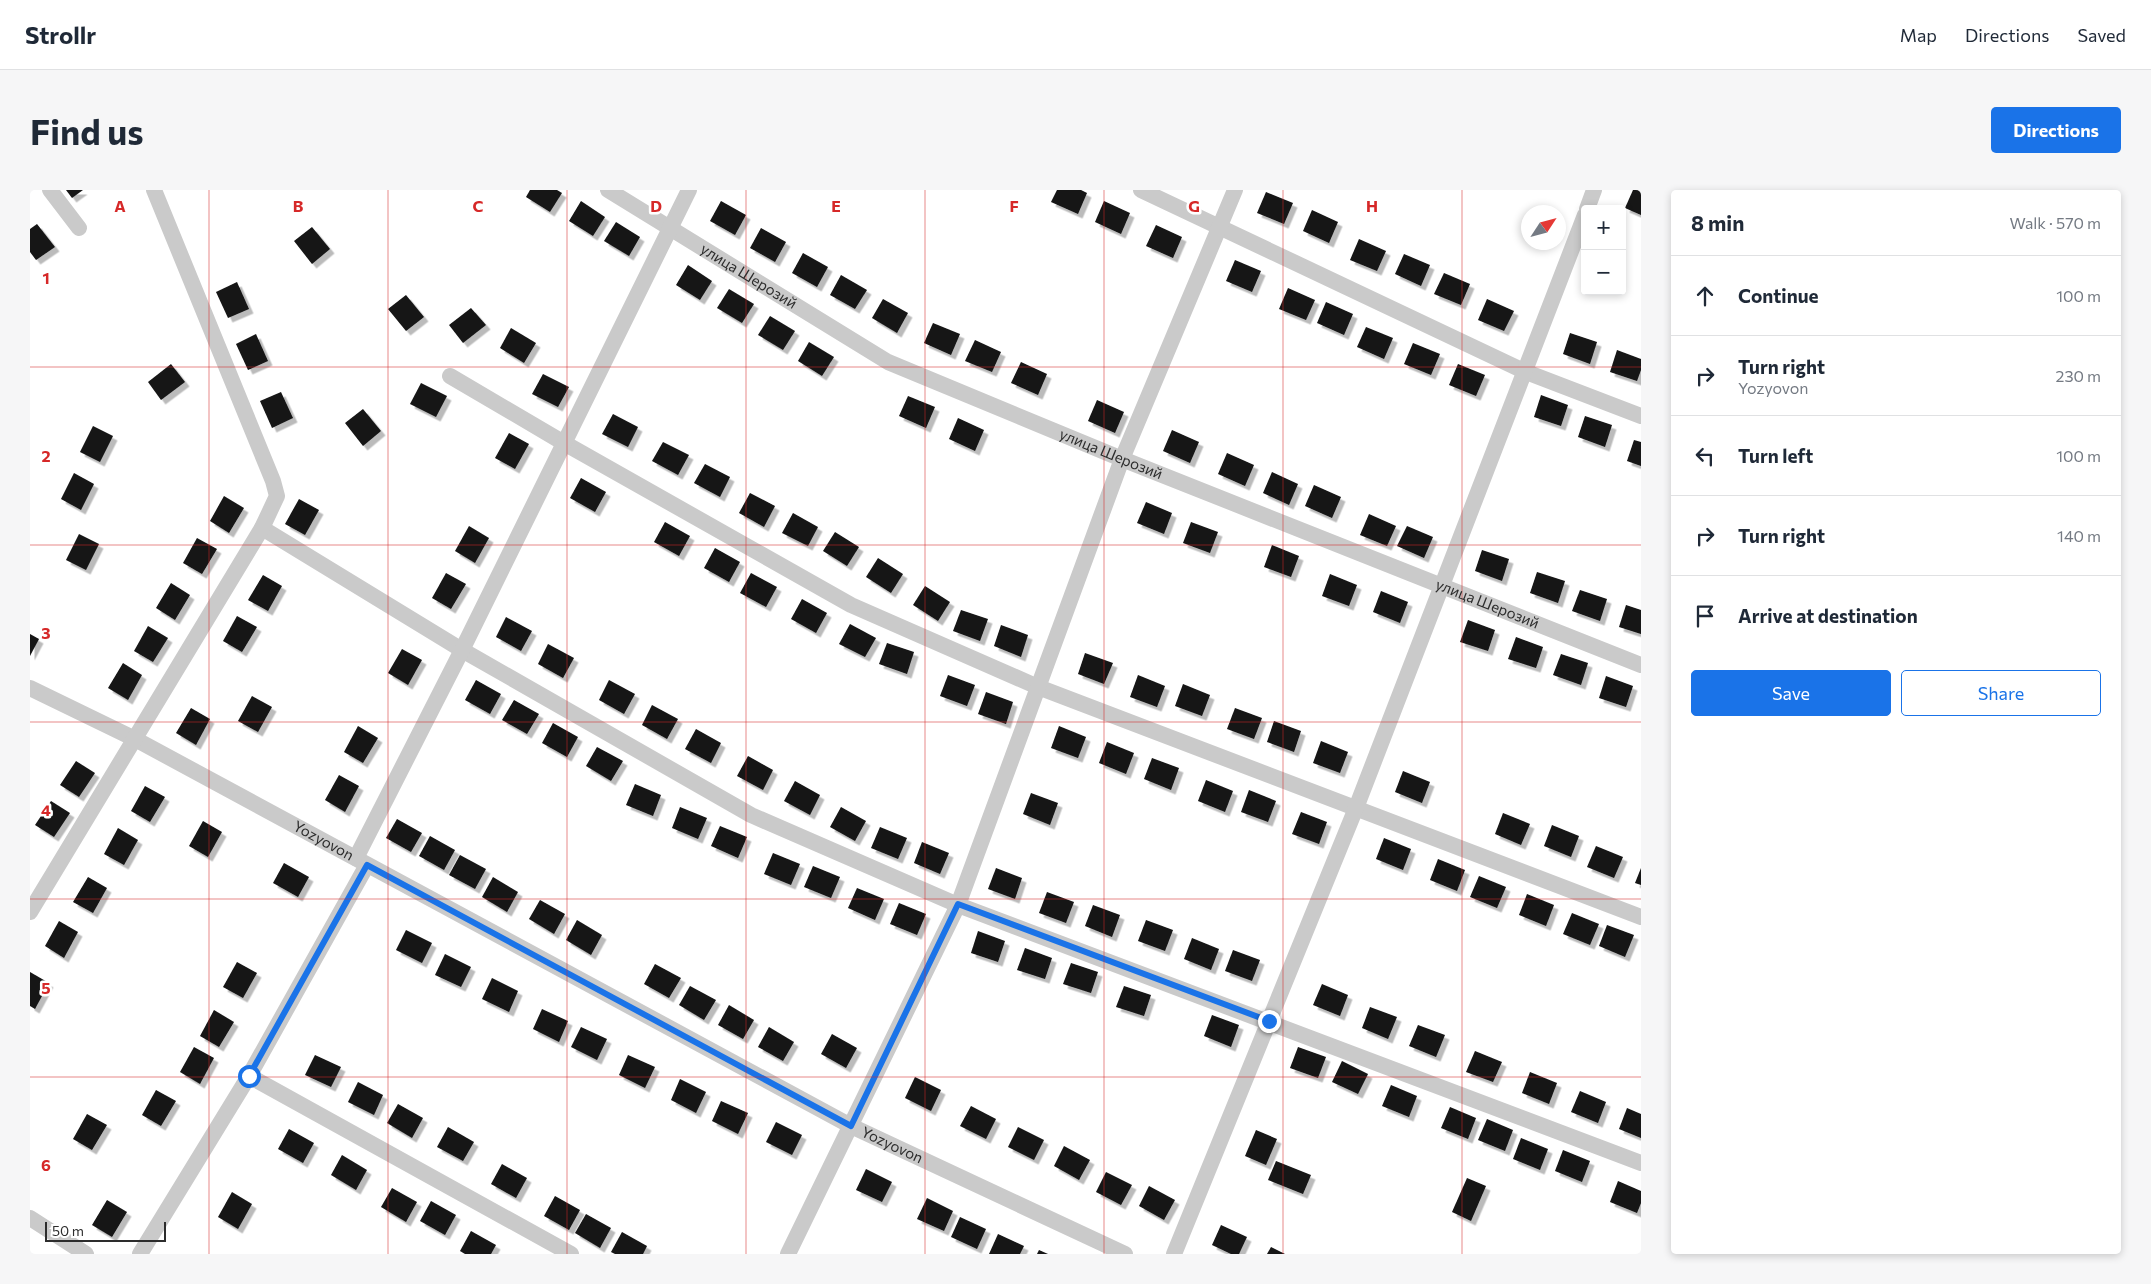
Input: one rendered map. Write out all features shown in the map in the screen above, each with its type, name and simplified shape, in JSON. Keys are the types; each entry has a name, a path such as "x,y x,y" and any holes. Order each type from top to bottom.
{"street":[{"path":"50,190 79,228"},
{"path":"30,912 262,528 277,496 273,481 154,190"},
{"name":"улица Шерозий","path":"608,190 888,362 1122,459 1641,664"},
{"path":"140,1254 249,1076 361,862 462,650 689,190"},
{"path":"1141,190 1526,372 1641,416"},
{"path":"788,1254 958,904 1122,459 1235,190"},
{"path":"1588,205 1594,190"},
{"path":"1174,1254 1356,808 1581,226"},
{"path":"450,376 564,443 851,605 1038,687 1641,917"},
{"path":"262,528 462,650 751,815 958,904 1641,1163"},
{"name":"Yozyovon","path":"30,688 135,739 851,1126 1125,1254"},
{"path":"249,1076 571,1254"},
{"path":"30,1218 86,1254"}],"building":[{"path":"66,190 83,190 72,198"},
{"path":"530,190 557,190 562,193 550,212 526,197"},
{"path":"1057,190 1081,190 1087,193 1078,214 1051,202"},
{"path":"1633,190 1641,190 1641,215 1626,208"},
{"path":"1266,192 1293,203 1284,224 1257,213"},
{"path":"581,201 605,217 593,236 569,221"},
{"path":"721,201 746,215 735,235 710,221"},
{"path":"1104,201 1130,213 1121,234 1095,222"},
{"path":"1312,210 1338,222 1329,243 1303,231"},
{"path":"616,222 640,237 629,256 604,241"},
{"path":"37,224 55,247 36,260 30,252 30,229"},
{"path":"1156,225 1182,237 1173,258 1146,246"},
{"path":"312,227 330,249 312,264 294,241"},
{"path":"761,228 786,242 775,262 750,248"},
{"path":"1359,239 1386,251 1377,271 1350,260"},
{"path":"803,253 828,267 817,287 792,273"},
{"path":"1404,254 1430,265 1421,286 1395,274"},
{"path":"1235,260 1261,271 1252,292 1226,281"},
{"path":"688,265 712,281 700,300 676,285"},
{"path":"1444,273 1470,284 1461,305 1434,294"},
{"path":"841,275 867,290 855,309 830,295"},
{"path":"237,282 249,309 228,318 216,292"},
{"path":"1288,288 1315,300 1306,320 1279,309"},
{"path":"729,289 754,304 742,323 717,308"},
{"path":"406,295 424,317 406,331 388,309"},
{"path":"883,299 908,313 897,333 872,318"},
{"path":"1487,299 1514,311 1504,331 1478,320"},
{"path":"1326,302 1353,314 1344,335 1317,323"},
{"path":"471,308 486,325 463,343 449,325"},
{"path":"770,316 795,331 783,350 758,335"},
{"path":"933,323 960,334 951,355 924,343"},
{"path":"1366,327 1393,338 1384,359 1357,347"},
{"path":"511,328 536,343 524,363 500,348"},
{"path":"1570,333 1597,342 1590,364 1563,354"},
{"path":"256,334 268,361 248,370 236,344"},
{"path":"975,340 1001,352 992,372 965,361"},
{"path":"809,342 834,357 822,376 798,361"},
{"path":"1413,343 1440,354 1431,375 1404,364"},
{"path":"1617,350 1641,359 1641,370 1637,381 1610,372"},
{"path":"1021,362 1047,374 1038,395 1011,383"},
{"path":"171,364 185,382 161,400 148,382"},
{"path":"1458,364 1485,375 1476,396 1449,385"},
{"path":"543,374 569,387 558,407 532,394"},
{"path":"421,383 447,396 436,417 410,404"},
{"path":"281,392 293,418 272,428 260,401"},
{"path":"1541,395 1568,405 1561,426 1534,417"},
{"path":"908,396 935,407 926,428 899,416"},
{"path":"1097,400 1124,412 1115,433 1088,421"},
{"path":"363,409 381,431 363,446 345,423"},
{"path":"613,414 638,427 628,447 602,434"},
{"path":"1585,416 1612,425 1605,447 1578,437"},
{"path":"958,418 984,430 975,451 949,439"},
{"path":"93,426 113,436 100,462 80,452"},
{"path":"1172,430 1199,442 1190,463 1163,451"},
{"path":"509,433 529,444 515,469 495,458"},
{"path":"1634,440 1641,442 1641,466 1627,461"},
{"path":"663,442 689,455 678,475 652,461"},
{"path":"1227,453 1254,465 1245,486 1218,474"},
{"path":"705,464 730,477 720,497 694,483"},
{"path":"1272,472 1298,484 1289,505 1263,493"},
{"path":"74,473 94,484 81,510 61,499"},
{"path":"581,478 606,492 595,512 570,498"},
{"path":"1314,485 1341,497 1332,518 1305,506"},
{"path":"750,493 775,506 764,527 739,513"},
{"path":"224,496 244,508 229,533 210,521"},
{"path":"299,499 319,510 305,535 285,524"},
{"path":"1146,502 1172,513 1164,534 1137,523"},
{"path":"793,513 818,527 808,546 782,533"},
{"path":"1369,514 1396,526 1387,546 1360,535"},
{"path":"665,522 690,536 679,556 654,542"},
{"path":"1191,522 1218,532 1210,553 1183,543"},
{"path":"469,526 489,538 475,563 455,551"},
{"path":"1407,526 1433,537 1424,558 1397,546"},
{"path":"835,532 859,547 847,566 823,551"},
{"path":"79,534 99,544 86,570 66,560"},
{"path":"197,538 217,549 202,574 183,563"},
{"path":"1272,545 1299,556 1291,577 1264,567"},
{"path":"715,548 740,562 729,582 704,568"},
{"path":"1482,550 1509,559 1502,581 1475,571"},
{"path":"878,558 903,574 891,593 866,577"},
{"path":"1537,572 1565,581 1558,603 1530,593"},
{"path":"446,573 466,584 451,609 432,598"},
{"path":"751,573 777,587 766,607 740,593"},
{"path":"1330,574 1357,585 1349,606 1322,596"},
{"path":"263,575 282,586 268,611 248,600"},
{"path":"171,583 190,595 175,620 156,608"},
{"path":"925,586 950,602 938,621 913,605"},
{"path":"1580,590 1607,599 1600,621 1572,611"},
{"path":"1381,591 1408,602 1400,623 1373,612"},
{"path":"802,599 827,613 816,633 791,619"},
{"path":"1626,605 1641,610 1641,634 1619,627"},
{"path":"961,610 988,619 980,641 953,631"},
{"path":"237,616 257,627 242,652 223,641"},
{"path":"506,617 532,631 521,651 496,637"},
{"path":"1468,620 1495,630 1488,651 1460,642"},
{"path":"850,624 876,638 865,657 839,644"},
{"path":"1001,625 1028,635 1021,657 994,646"},
{"path":"148,626 168,638 153,662 134,651"},
{"path":"30,634 39,639 30,656"},
{"path":"1516,637 1543,647 1536,668 1508,659"},
{"path":"887,643 914,652 907,674 879,664"},
{"path":"548,644 574,658 563,678 538,664"},
{"path":"402,649 422,660 408,685 388,673"},
{"path":"1085,653 1113,663 1104,684 1078,674"},
{"path":"1561,654 1588,663 1581,685 1553,675"},
{"path":"123,663 142,675 128,700 108,688"},
{"path":"948,675 975,685 967,706 940,696"},
{"path":"1138,675 1165,686 1157,707 1130,697"},
{"path":"1606,676 1633,686 1626,707 1599,698"},
{"path":"476,680 501,694 490,714 465,700"},
{"path":"609,680 635,694 624,714 599,700"},
{"path":"1183,684 1210,695 1202,716 1175,706"},
{"path":"986,692 1013,702 1006,724 978,714"},
{"path":"252,696 272,707 258,732 238,721"},
{"path":"514,700 539,714 527,734 502,720"},
{"path":"652,705 678,719 667,739 642,725"},
{"path":"191,708 210,719 196,745 176,733"},
{"path":"1235,708 1262,718 1254,739 1227,729"},
{"path":"1274,721 1301,731 1294,752 1267,742"},
{"path":"553,723 578,737 567,757 542,743"},
{"path":"358,726 378,738 363,763 344,752"},
{"path":"1059,726 1086,737 1078,758 1051,748"},
{"path":"696,729 721,743 711,763 685,749"},
{"path":"1321,741 1348,752 1340,773 1313,763"},
{"path":"1107,742 1134,753 1126,774 1099,763"},
{"path":"597,747 623,761 611,781 586,766"},
{"path":"748,756 773,770 763,790 737,776"},
{"path":"1152,758 1179,768 1171,790 1144,779"},
{"path":"76,761 95,773 79,797 60,785"},
{"path":"1403,771 1430,782 1422,803 1395,792"},
{"path":"339,775 359,786 345,812 325,800"},
{"path":"1206,780 1233,791 1225,812 1198,801"},
{"path":"795,781 820,795 810,815 784,801"},
{"path":"635,784 661,795 653,816 626,805"},
{"path":"145,786 165,797 150,822 131,811"},
{"path":"1249,790 1276,801 1268,822 1241,812"},
{"path":"1031,793 1058,803 1050,825 1023,814"},
{"path":"51,801 70,813 54,837 35,825"},
{"path":"680,807 707,818 698,839 672,828"},
{"path":"841,807 866,821 855,841 830,827"},
{"path":"1301,812 1327,822 1319,844 1292,834"},
{"path":"1503,813 1530,824 1521,845 1495,834"},
{"path":"397,819 422,833 411,852 386,838"},
{"path":"203,821 222,832 208,857 189,846"},
{"path":"1552,825 1579,836 1571,857 1544,846"},
{"path":"720,826 747,837 738,858 711,846"},
{"path":"880,827 907,838 898,859 871,848"},
{"path":"118,828 138,840 124,865 104,854"},
{"path":"430,836 455,850 444,870 419,856"},
{"path":"1384,838 1411,849 1403,870 1376,859"},
{"path":"922,842 949,853 940,874 914,863"},
{"path":"1596,846 1623,857 1614,878 1587,867"},
{"path":"773,853 800,864 791,885 764,874"},
{"path":"460,855 486,869 475,889 449,875"},
{"path":"1438,859 1465,870 1457,891 1430,880"},
{"path":"284,863 309,877 298,897 273,883"},
{"path":"813,866 840,877 831,898 804,887"},
{"path":"996,868 1022,878 1015,899 988,889"},
{"path":"1641,868 1641,885 1635,883"},
{"path":"1479,876 1506,887 1497,908 1470,897"},
{"path":"88,877 107,888 93,913 73,902"},
{"path":"493,877 518,892 507,912 482,897"},
{"path":"857,888 884,899 875,920 848,908"},
{"path":"1047,892 1074,902 1066,923 1039,913"},
{"path":"1527,894 1554,905 1546,926 1519,915"},
{"path":"540,900 565,914 554,934 529,919"},
{"path":"899,903 926,914 917,935 890,924"},
{"path":"1093,905 1120,915 1112,937 1085,926"},
{"path":"1572,913 1599,924 1590,945 1563,934"},
{"path":"577,920 602,935 591,955 566,940"},
{"path":"1146,920 1173,930 1165,951 1138,941"},
{"path":"59,921 78,932 64,958 45,946"},
{"path":"1607,925 1634,935 1625,957 1599,946"},
{"path":"406,930 432,943 422,963 396,950"},
{"path":"978,931 1005,941 998,962 971,953"},
{"path":"1192,938 1219,949 1211,970 1184,959"},
{"path":"1025,948 1052,958 1045,979 1017,970"},
{"path":"1233,950 1260,960 1252,981 1225,971"},
{"path":"445,954 471,967 461,987 435,975"},
{"path":"237,962 257,973 243,998 223,987"},
{"path":"1071,963 1098,972 1091,993 1063,984"},
{"path":"655,964 681,978 669,998 644,984"},
{"path":"30,972 49,983 35,1009 30,1006"},
{"path":"492,978 518,991 509,1012 482,999"},
{"path":"1322,984 1348,995 1340,1016 1313,1005"},
{"path":"690,986 716,1000 704,1020 679,1005"},
{"path":"1124,986 1151,995 1144,1016 1116,1007"},
{"path":"729,1005 754,1020 743,1039 718,1025"},
{"path":"1370,1007 1397,1017 1388,1039 1362,1028"},
{"path":"542,1009 568,1021 559,1042 533,1029"},
{"path":"214,1010 234,1022 219,1047 200,1036"},
{"path":"1212,1015 1239,1025 1231,1047 1204,1036"},
{"path":"1418,1025 1445,1035 1436,1057 1409,1046"},
{"path":"581,1027 607,1039 597,1060 571,1047"},
{"path":"769,1027 794,1042 783,1061 758,1047"},
{"path":"832,1034 857,1048 846,1068 821,1054"},
{"path":"194,1047 214,1058 200,1084 180,1072"},
{"path":"1298,1047 1326,1057 1318,1078 1290,1068"},
{"path":"1475,1051 1502,1062 1493,1082 1466,1072"},
{"path":"315,1055 341,1067 331,1087 305,1075"},
{"path":"628,1055 655,1067 645,1088 619,1075"},
{"path":"1342,1061 1368,1074 1358,1094 1332,1082"},
{"path":"1530,1072 1557,1083 1549,1104 1522,1093"},
{"path":"915,1077 941,1090 931,1111 905,1098"},
{"path":"680,1079 706,1092 696,1113 671,1100"},
{"path":"358,1082 383,1095 374,1115 348,1102"},
{"path":"1391,1085 1417,1096 1409,1117 1382,1106"},
{"path":"156,1090 176,1101 161,1126 142,1115"},
{"path":"1580,1091 1606,1102 1598,1123 1571,1112"},
{"path":"721,1101 748,1113 738,1134 712,1121"},
{"path":"398,1104 423,1118 412,1138 387,1123"},
{"path":"971,1106 996,1119 986,1139 960,1126"},
{"path":"1450,1107 1476,1118 1468,1139 1441,1128"},
{"path":"1627,1108 1641,1114 1641,1138 1619,1129"},
{"path":"87,1114 107,1125 92,1150 73,1139"},
{"path":"1487,1119 1513,1130 1505,1151 1478,1140"},
{"path":"776,1122 802,1135 792,1155 766,1142"},
{"path":"448,1127 474,1142 463,1161 437,1147"},
{"path":"1018,1127 1044,1140 1034,1160 1008,1147"},
{"path":"289,1129 314,1143 303,1163 278,1149"},
{"path":"1256,1130 1277,1139 1266,1165 1245,1156"},
{"path":"1521,1138 1548,1149 1540,1170 1513,1159"},
{"path":"1064,1146 1090,1160 1079,1180 1054,1166"},
{"path":"1563,1150 1590,1161 1582,1182 1555,1171"},
{"path":"342,1155 367,1170 356,1190 331,1175"},
{"path":"1276,1161 1311,1175 1303,1194 1268,1180"},
{"path":"502,1164 527,1178 516,1198 491,1184"},
{"path":"866,1169 892,1182 882,1202 856,1190"},
{"path":"1106,1172 1132,1185 1121,1205 1096,1192"},
{"path":"1467,1178 1486,1186 1471,1221 1452,1212"},
{"path":"1618,1181 1641,1191 1641,1203 1637,1213 1610,1202"},
{"path":"1149,1186 1175,1200 1164,1220 1139,1206"},
{"path":"392,1188 417,1202 406,1222 381,1207"},
{"path":"232,1192 252,1204 238,1229 218,1217"},
{"path":"555,1196 580,1210 569,1230 544,1216"},
{"path":"927,1198 953,1211 944,1231 917,1219"},
{"path":"107,1200 127,1212 112,1237 92,1225"},
{"path":"431,1201 456,1215 445,1235 420,1221"},
{"path":"586,1214 611,1228 600,1248 575,1233"},
{"path":"960,1217 986,1229 977,1249 951,1237"},
{"path":"1221,1225 1247,1237 1239,1254 1231,1254 1212,1245"},
{"path":"471,1231 496,1245 491,1254 465,1254 460,1251"},
{"path":"622,1232 647,1246 643,1254 615,1254 611,1252"},
{"path":"998,1234 1024,1246 1020,1254 989,1254"},
{"path":"1271,1247 1285,1254 1267,1254"},
{"path":"1039,1250 1048,1254 1037,1254"}],"route":[{"path":"249,1076 367,865 851,1126 958,904 1269,1021"}]}
